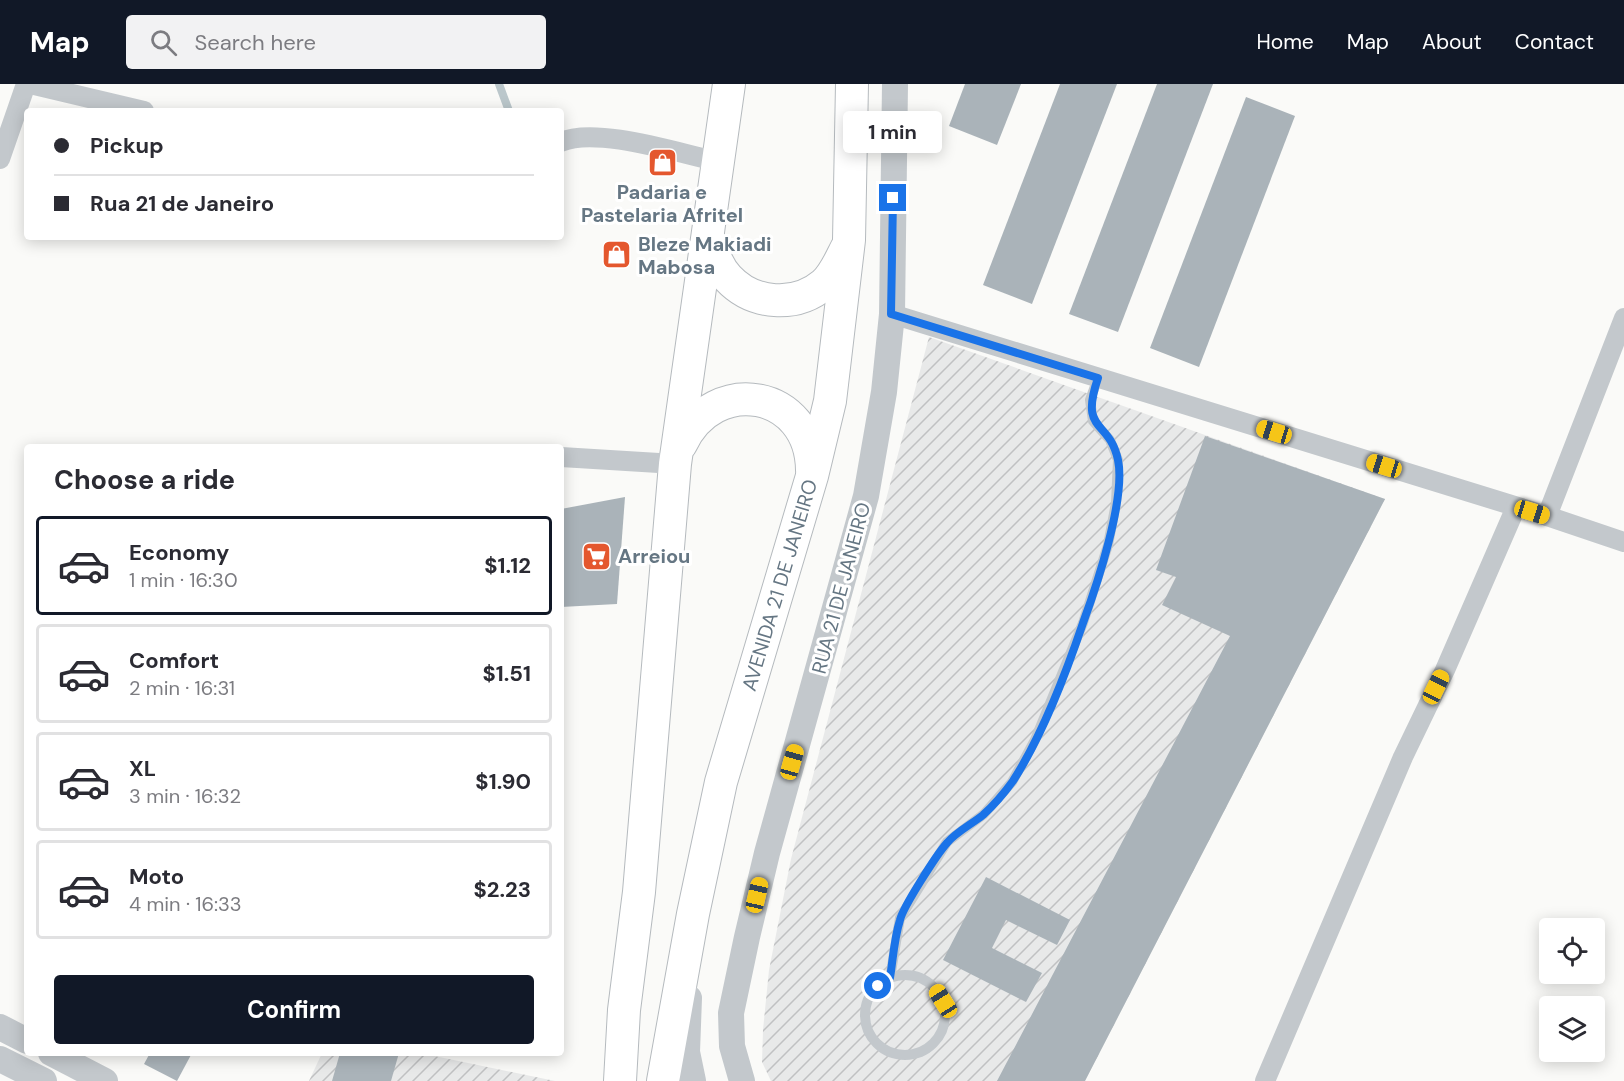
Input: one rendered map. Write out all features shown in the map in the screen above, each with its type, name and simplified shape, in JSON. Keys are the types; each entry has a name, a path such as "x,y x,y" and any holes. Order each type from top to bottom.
{"main road":[{"path":"620,1081 624,1010 639,892 677,456 720,162 729,84"},
{"name":"AVENIDA 21 DE JANEIRO","path":"672,1079 693,914 721,782 812,476 830,401 848,245 852,84"},
{"path":"708,237 716,259 727,277 743,291 763,299 785,301 806,295 824,283 837,267 848,245"},
{"path":"677,456 688,428 704,411 725,401 748,398 770,403 790,416 805,434 812,456 812,476"}],"street":[{"path":"0,159 26,84"},
{"path":"30,84 131,108"},
{"name":"RUA 21 DE JANEIRO","path":"742,1081 732,1046 731,1013 767,852 866,496 884,392 891,314 895,84"},
{"path":"564,141 602,136 720,162"},
{"path":"891,314 1547,516 1624,542"},
{"path":"1547,516 1624,318"},
{"path":"564,457 677,456"},
{"path":"1265,1081 1403,757 1445,670 1516,507"},
{"path":"611,1081 624,1010"},
{"path":"0,1027 24,1039"},
{"path":"57,1056 105,1081"},
{"path":"0,1060 44,1081"}],"lane":[{"path":"890,978 902,975 921,979 936,990 943,1001 945,1014 938,1038 930,1047 918,1053 904,1055 891,1053 879,1046 868,1029 865,1009 869,996 890,978 900,918 947,842 984,814 1012,782 1035,740 1083,623 1108,545 1116,503 1118,460 1110,440 1093,421 1090,400 1098,378"}],"shaded area":[{"path":"929,337 1385,499 1085,1081 771,1081 762,1062 763,1030 769,970 791,859"},
{"path":"321,1056 434,1056 555,1081 309,1081"}],"building":[{"path":"965,84 1021,84 997,145 949,126"},
{"path":"1060,84 1117,84 1032,304 983,285"},
{"path":"1157,84 1213,84 1118,332 1069,314"},
{"path":"1246,97 1295,116 1199,367 1150,348"},
{"path":"1205,436 1385,499 1085,1081 997,1081 1230,636 1162,605 1176,577 1156,570"},
{"path":"625,497 617,604 564,607 564,508"},
{"path":"986,877 1070,920 1057,945 1006,920 992,948 1042,973 1026,1002 943,960"},
{"path":"148,1056 190,1056 177,1081 144,1064"},
{"path":"339,1056 398,1056 391,1081 332,1081"}],"waterway":[{"path":"499,84 508,108"}],"place":[{"name":"Padaria e Pastelaria Afritel","path":"662,162"},
{"name":"Bleze Makiadi Mabosa","path":"617,255"},
{"name":"Arreiou","path":"597,556"}],"route":[{"path":"878,986 890,978 900,918 947,842 984,814 1012,782 1035,740 1083,623 1108,545 1116,503 1118,460 1110,440 1093,421 1090,400 1098,378 891,314 893,198"}]}
